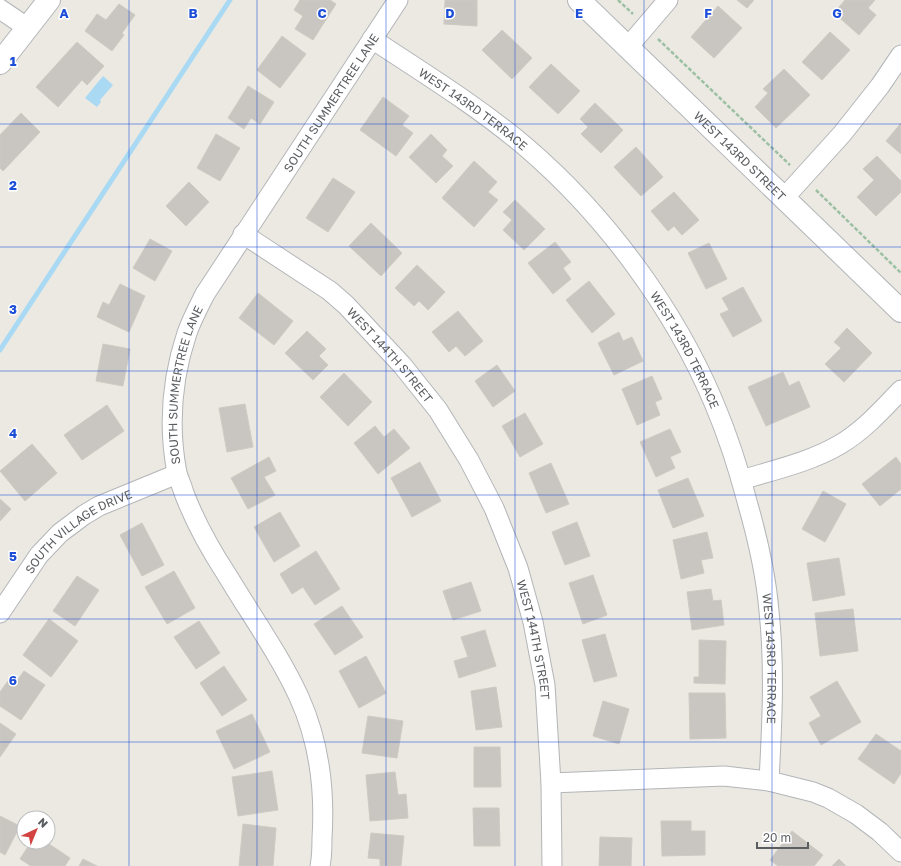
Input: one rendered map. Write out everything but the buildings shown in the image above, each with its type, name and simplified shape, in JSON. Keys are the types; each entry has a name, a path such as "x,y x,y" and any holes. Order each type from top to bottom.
{"street":[{"path":"0,63 49,0"},
{"name":"SOUTH SUMMERTREE LANE","path":"320,866 324,816 320,771 314,739 299,698 283,667 198,527 178,474 173,441 172,408 177,366 188,331 205,294 398,0"},
{"name":"WEST 143RD STREET","path":"579,0 901,311"},
{"path":"628,47 668,0"},
{"path":"0,9 28,28"},
{"name":"WEST 143RD TERRACE","path":"372,39 472,106 526,148 574,193 611,235 644,279 675,327 689,353 714,402 729,442 759,544 769,609 773,682 770,781"},
{"path":"784,198 842,134 880,86 901,55"},
{"name":"WEST 144TH STREET","path":"243,234 330,291 346,305 402,365 438,410 469,460 494,508 518,568 533,622 545,685 551,783 552,866"},
{"path":"741,480 807,459 840,444 864,428 901,390"},
{"name":"SOUTH VILLAGE DRIVE","path":"0,613 39,555 60,533 98,506 178,474"},
{"path":"551,783 724,776 770,781 813,792 828,798 856,814 880,832 901,852"}],"path":[{"path":"618,0 901,273"}],"water":[{"path":"103,76 113,85 100,100 101,102 97,107 85,98"}],"waterway":[{"path":"0,350 230,0"}]}
